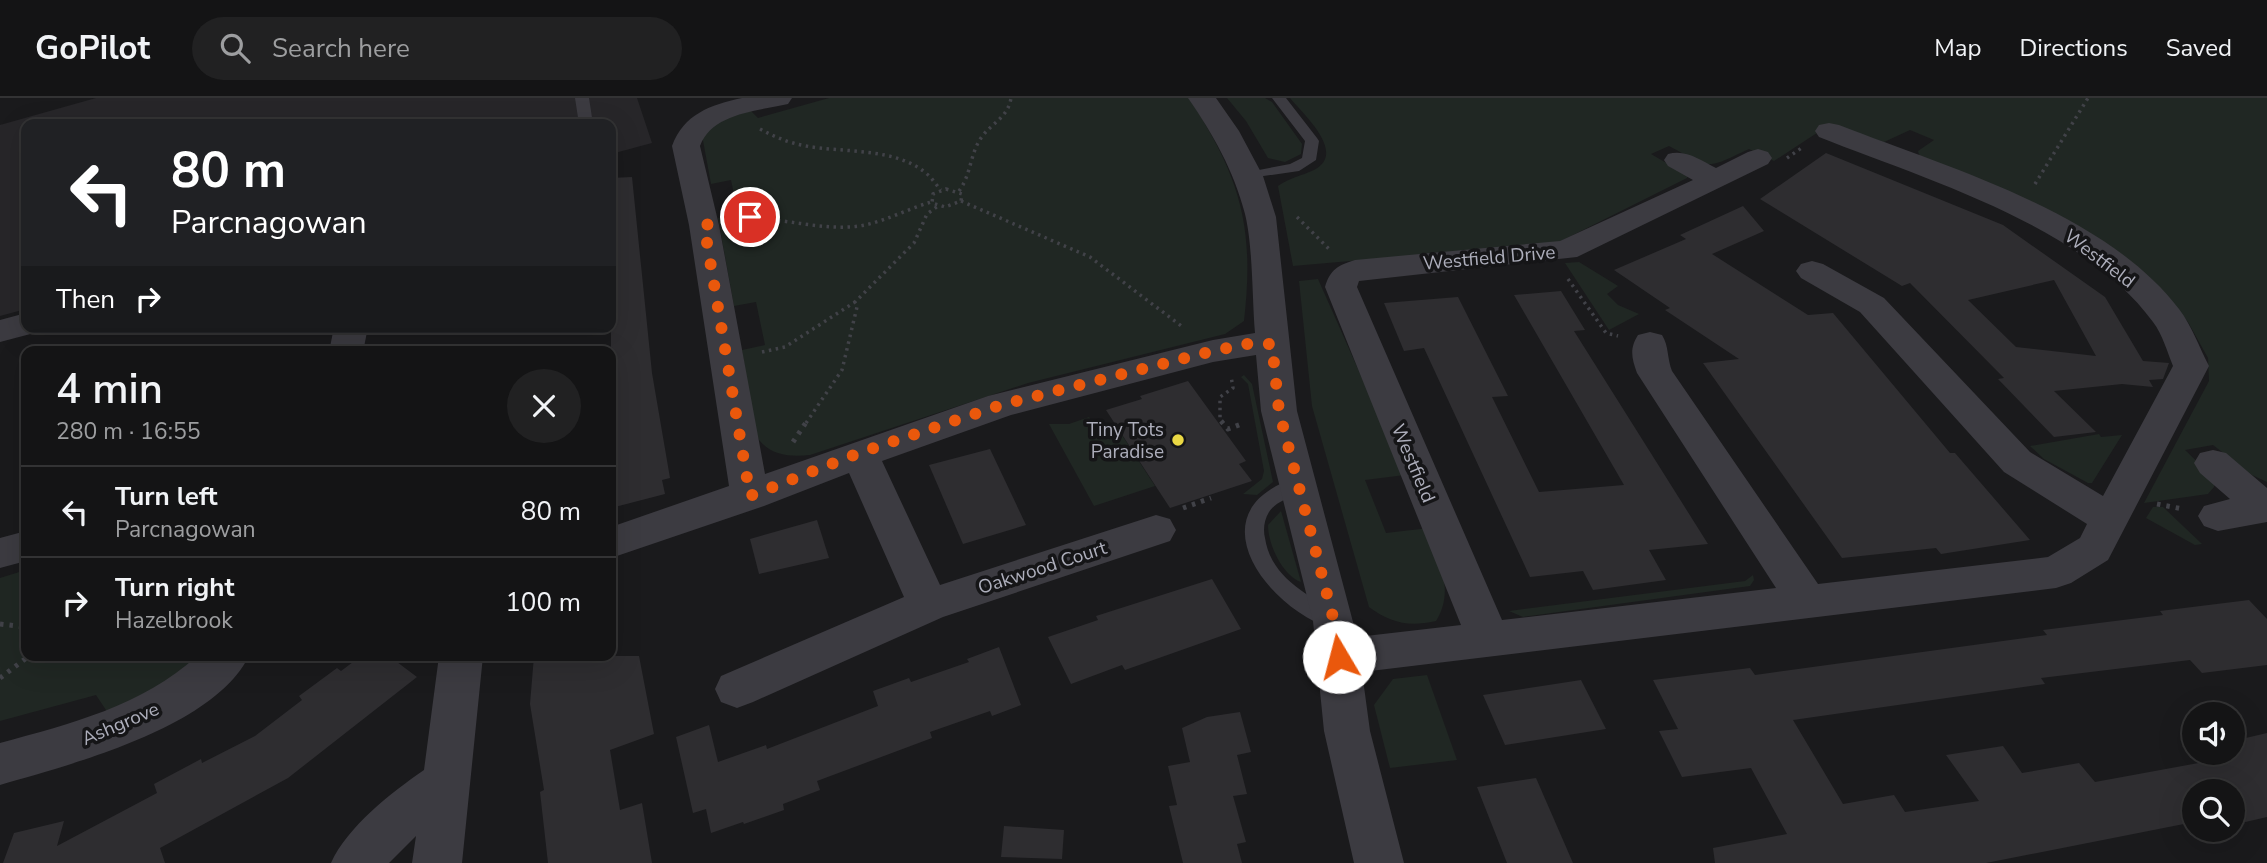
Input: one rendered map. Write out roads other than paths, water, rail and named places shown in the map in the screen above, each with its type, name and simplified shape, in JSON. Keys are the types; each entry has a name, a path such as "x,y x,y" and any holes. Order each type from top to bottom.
{"street":[{"path":"750,496 704,225 686,146 688,134 697,124 718,115 778,98"},
{"path":"1202,98 1225,131 1248,176 1261,217 1279,411 1336,639 1347,731 1379,863"},
{"name":"Westfield","path":"1336,639 1488,639 2056,572 2094,549 2108,518 2191,366 2166,315 2125,272 2082,240 1902,148 1829,131"},
{"name":"Westfield Drive","path":"1348,279 1566,250 1758,158"},
{"path":"1678,160 1716,180"},
{"path":"1812,271 1872,305 2017,462 2108,518"},
{"name":"Westfield","path":"1348,279 1488,639"},
{"path":"0,331 21,325"},
{"path":"1650,343 1649,356 1655,373 1806,600"},
{"path":"616,541 750,496 859,453 1001,405 1246,344 1272,344"},
{"path":"859,453 928,605"},
{"path":"2213,463 2266,508"},
{"path":"2218,516 2266,508"},
{"name":"Oakwood Court","path":"737,689 928,605 1171,518"},
{"path":"0,553 21,547"},
{"name":"Ashgrove","path":"0,764 97,736 148,714 184,693 221,661"},
{"path":"437,863 444,782 460,661"},
{"path":"356,863 413,805 444,782"}],"lane":[{"path":"582,98 585,119"},
{"path":"1248,176 1294,168 1309,160 1312,141 1279,98"},
{"path":"1299,484 1269,499 1253,523 1252,538 1259,554 1283,589 1336,639"}],"place":[{"name":"Tiny Tots Paradise","path":"1178,440"}]}
